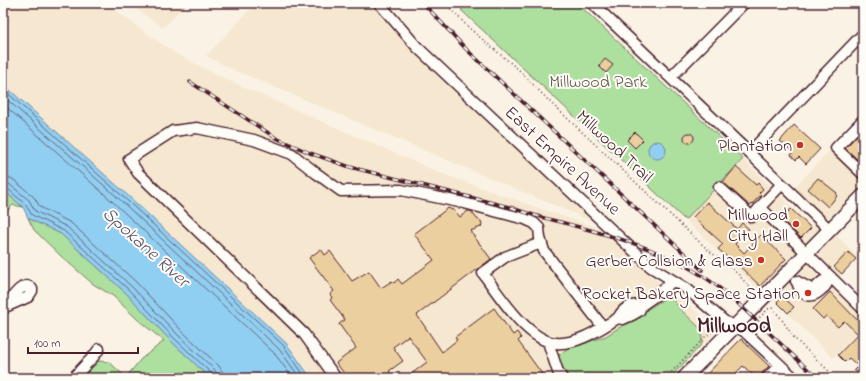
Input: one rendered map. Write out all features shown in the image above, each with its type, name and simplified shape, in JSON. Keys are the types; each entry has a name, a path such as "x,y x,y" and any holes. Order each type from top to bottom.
{"main road":[{"path":"684,378 736,327 792,278 807,253 863,196"}],"street":[{"name":"East Empire Avenue","path":"379,3 418,47 651,267 692,293 724,321 746,333 794,378"},
{"path":"593,3 830,230"},
{"path":"671,77 744,3"},
{"path":"749,153 863,34"},
{"path":"863,120 836,148 863,174"},
{"path":"336,378 304,334 138,173 129,160 173,131 197,128 254,140 292,154 342,191 401,190 464,203 534,222 539,228 541,243 544,251 603,327"},
{"path":"719,187 752,217 782,184"},
{"path":"760,207 807,253 829,279 863,309"},
{"path":"541,243 505,257 483,273 506,306 538,338 548,342 558,344 577,340 589,335 618,318 622,311 626,308 632,305 642,305 673,281"},
{"path":"792,278 811,289 815,288 822,281 829,279"},
{"path":"548,342 558,372 562,378"},
{"path":"74,378 99,349"},
{"path":"767,378 780,365"}],"path":[{"name":"Millwood Trail","path":"445,3 469,28 513,64 556,107 706,249 738,274 751,289"},
{"path":"749,328 768,308 772,308 792,335 836,378"},
{"path":"666,378 705,336 714,330"}],"shaded area":[{"path":"3,3 106,3 153,38 179,55 243,87 443,174 602,229 666,289 702,316 713,327 714,333 671,378 311,378 286,343 122,190 3,84"},
{"path":"128,3 187,3 163,28"},
{"path":"256,3 293,3 296,5 297,3 373,3 394,30 426,63 596,223 236,71 206,56"},
{"path":"831,149 863,180 863,187 834,216 830,218 826,217 794,188"},
{"path":"743,159 811,226 816,223 820,228 818,233 759,290 685,220"},
{"path":"836,235 858,257 837,279 821,263 818,257 820,251"},
{"path":"809,265 816,267 863,313 863,328 833,358 774,300 805,267"}],"green space":[{"name":"Millwood Park","path":"469,3 577,3 743,159 685,220 461,10"},
{"path":"3,190 23,207 13,205 3,215"},
{"path":"28,218 61,234 126,293 171,341 210,378 82,378 99,361 109,362 126,377 141,359 164,341 138,320 113,296 93,284 62,257 34,230"},
{"path":"670,295 679,308 702,330 702,344 670,378 567,378 557,365 559,355 567,349 606,336"}],"water":[{"name":"Spokane River","path":"3,84 122,190 286,343 311,378 210,378 171,341 126,293 61,234 28,218 23,207 3,190"},
{"path":"653,141 661,141 666,146 664,157 661,159 653,159 648,154 648,146"}],"building":[{"path":"605,59 613,65 606,73 599,66"},
{"name":"Plantation","path":"794,125 820,149 806,164 799,157 796,160 791,155 793,152 780,141"},
{"path":"863,129 863,155 858,160 845,148"},
{"path":"635,132 643,140 635,148 627,140"},
{"path":"689,133 694,138 689,143 684,138"},
{"path":"736,167 756,185 758,183 763,189 759,193 761,195 750,206 723,182"},
{"path":"818,178 837,193 837,196 828,207 808,189"},
{"path":"707,202 737,229 742,223 749,229 735,244 744,253 761,235 786,259 760,286 729,256 727,257 718,249 723,244 693,217"},
{"path":"448,208 455,211 460,217 468,211 471,211 477,219 481,221 481,227 470,231 491,259 417,315 442,352 457,340 455,337 494,308 513,335 517,332 521,338 518,341 545,378 406,378 427,362 408,336 393,347 403,361 389,371 394,378 348,378 336,363 356,348 339,324 345,320 330,300 332,298 330,294 334,291 309,258 321,249 325,255 330,251 352,281 369,271 381,288 392,281 394,283 398,279 402,284 434,260 414,234"},
{"name":"Millwood City Hall","path":"791,209 811,228 801,238 781,219"},
{"path":"848,252 856,259 842,274 834,267"},
{"path":"830,292 863,326 863,378 854,370 858,366 849,358 845,362 838,355 858,334 844,321 838,327 826,316 823,319 813,309"},
{"path":"782,296 794,307 788,313 777,302"},
{"path":"741,339 769,366 762,373 761,378 749,378 753,375 743,366 731,378 703,378"}],"railway":[{"path":"423,3 467,50 702,270"},
{"path":"190,82 276,138 310,153 350,167 513,208 536,216 618,238 659,253 698,273 734,300"},
{"path":"730,296 817,378"}],"place":[{"name":"Plantation","path":"800,145"},
{"name":"Millwood City Hall","path":"796,224"},
{"name":"Gerber Collsion & Glass","path":"761,260"},
{"name":"Rocket Bakery Space Station","path":"808,293"}],"district":[{"name":"Millwood","path":"734,324"}]}
